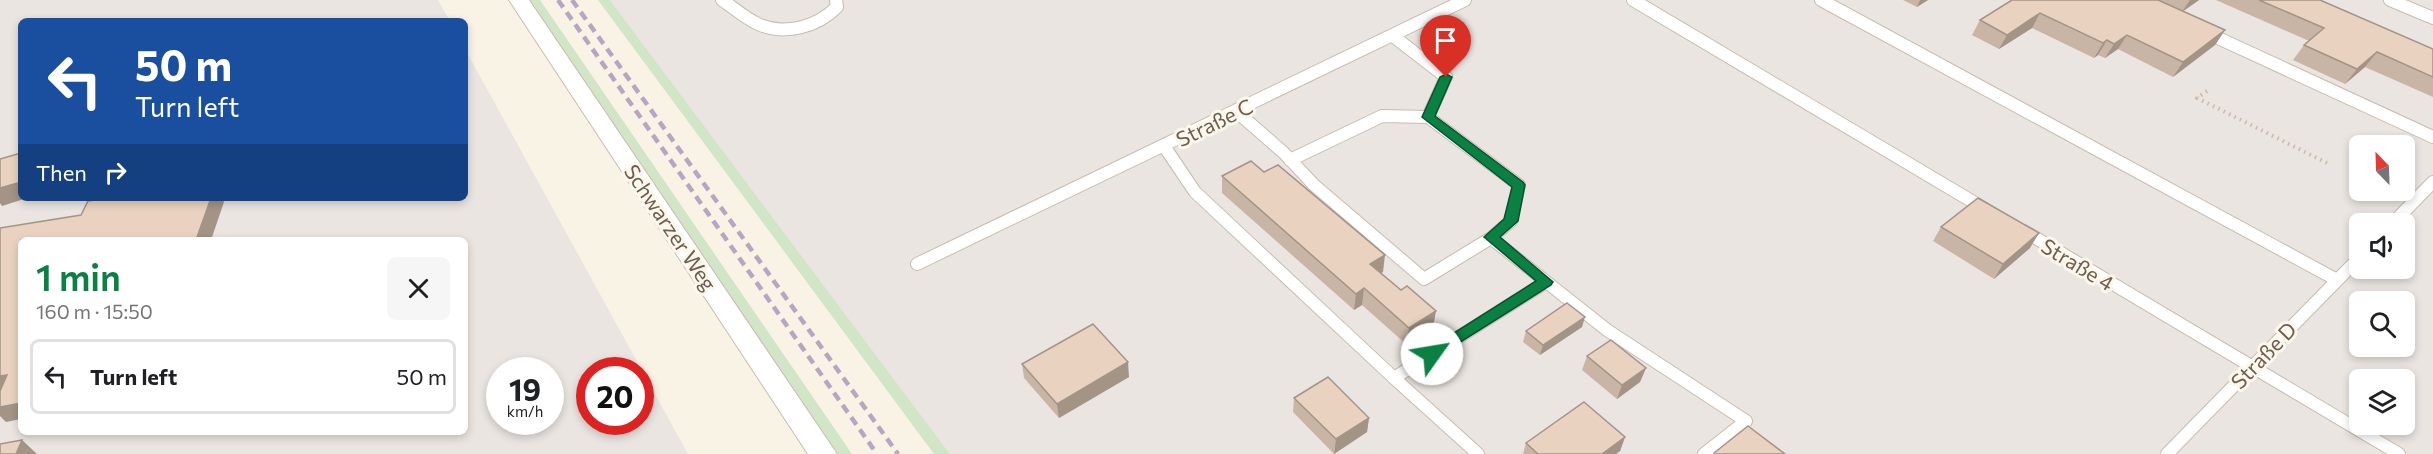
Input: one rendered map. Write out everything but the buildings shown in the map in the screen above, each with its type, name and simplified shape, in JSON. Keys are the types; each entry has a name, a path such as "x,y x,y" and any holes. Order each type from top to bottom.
{"street":[{"name":"Schwarzer Weg","path":"519,0 823,454"}],"lane":[{"path":"722,0 767,28 789,29 829,16 837,7 836,0"},
{"name":"Straße C","path":"917,264 1465,0"},
{"path":"1634,0 1994,214"},
{"path":"1821,0 2337,280"},
{"path":"2390,0 2433,18"},
{"path":"2198,28 2433,137"},
{"path":"1393,36 1446,77 1428,117"},
{"path":"1237,111 1314,185 1424,279 1491,237 1511,221 1519,185 1428,117 1382,116 1290,160"},
{"path":"1164,146 1195,192 1478,454"},
{"path":"2403,213 2433,182"},
{"name":"Straße 4","path":"2014,226 2399,454"},
{"path":"1491,237 1607,330 1746,421 1704,454"},
{"name":"Straße D","path":"2167,454 2349,268"},
{"path":"1394,378 1546,282"}],"path":[{"path":"2207,91 2198,98 2329,164"}],"shaded area":[{"path":"0,0 438,0 448,18 18,18 18,201 468,201 468,54 635,357 576,357 576,435 654,435 654,392 688,454 0,454"},
{"path":"610,0 2433,0 2433,454 950,454"}],"green space":[{"path":"529,0 540,0 852,454 835,454"},
{"path":"598,0 610,0 950,454 934,454"}],"railway":[{"path":"558,0 877,454"},
{"path":"572,0 898,454"}],"route":[{"path":"1432,354 1546,282 1491,237 1511,221 1519,185 1428,117 1446,77"}]}
